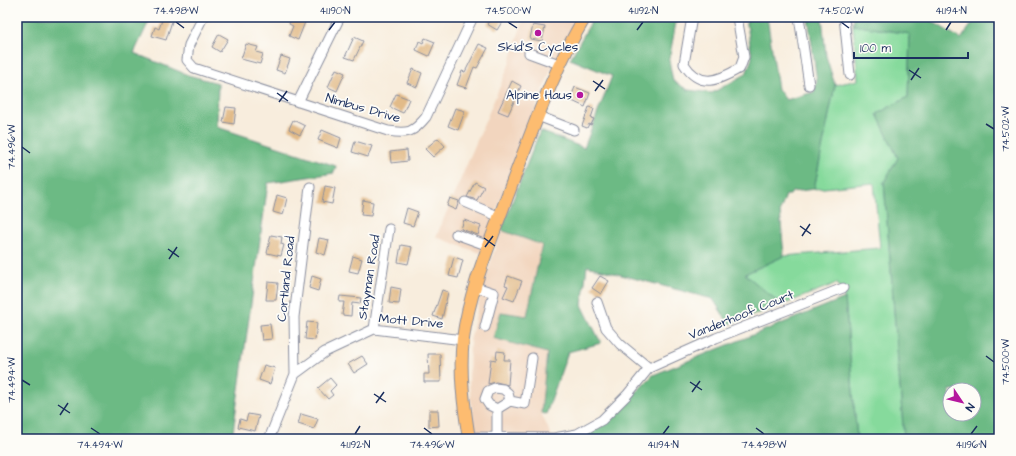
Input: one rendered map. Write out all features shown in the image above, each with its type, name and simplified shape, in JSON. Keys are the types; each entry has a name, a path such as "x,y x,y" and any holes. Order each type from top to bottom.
{"main road":[{"path":"468,438 462,386 463,340 476,287 489,246 538,116 560,64 585,17"}],"street":[{"name":"Nimbus Drive","path":"203,17 189,45 187,60 194,68 388,131 404,133 417,128 426,117 473,17"},
{"path":"298,102 340,17"},
{"path":"692,17 684,64 693,77 705,81 717,80 740,68 744,57 737,17"},
{"path":"799,17 809,84"},
{"path":"844,17 850,75"},
{"path":"529,53 560,64"},
{"path":"538,116 574,130"},
{"name":"Cortland Road","path":"294,374 294,318 310,187"},
{"path":"465,202 500,217"},
{"name":"Stayman Road","path":"374,330 389,229"},
{"path":"456,234 489,246"},
{"path":"476,287 494,292 485,327"},
{"name":"Vanderhoof Court","path":"468,438 497,436 554,438 577,434 602,420 627,395 650,368 716,338 843,288"},
{"path":"597,302 606,328 620,344 650,368"},
{"name":"Mott Drive","path":"294,374 325,352 374,330 463,340"},
{"path":"497,409 510,401 525,404 532,358"},
{"path":"271,439 294,374"},
{"path":"497,409 489,405 485,399 488,391 495,388 503,389 508,393 510,401"},
{"path":"497,409 497,436"}],"shaded area":[{"path":"524,17 578,17 551,70 480,253 436,237 509,65"},
{"path":"501,230 542,245 527,316 547,353 541,413 553,439 476,439 469,384 470,341 482,289"}],"green space":[{"path":"17,17 151,17 134,53 188,75 218,83 217,127 336,166 334,173 268,183 232,439 17,439"},
{"path":"594,17 677,17 669,60 673,81 688,90 712,93 746,74 752,58 746,17 767,17 778,89 786,100 814,92 817,81 808,17 822,17 826,56 835,85 814,189 792,192 790,195 786,195 780,211 784,256 745,274 782,305 729,324 713,299 587,266 582,305 601,343 568,352 546,414 541,413 547,353 493,338 501,312 527,316 542,245 501,230 540,131 584,148 612,76 570,59"},
{"path":"854,17 925,17 961,39 977,17 999,17 999,439 904,439 884,182 898,158 877,114 908,97 910,34 853,25"},
{"path":"853,25 910,34 908,97 877,114 898,158 884,182 904,439 857,439 845,299 837,283 782,305 744,274 784,256 880,248 874,183 814,189 835,85 858,80"},
{"path":"845,298 857,439 572,439 604,425 653,375"}],"building":[{"path":"163,17 173,18 166,40 152,36 155,27 159,29"},
{"path":"292,17 307,17 298,40 289,36 293,26 289,24"},
{"path":"492,17 505,17 497,30 487,24"},
{"name":"Skid'S Cycles","path":"533,25 545,27 542,41 530,39"},
{"path":"219,34 228,39 220,52 212,47"},
{"path":"354,37 363,41 354,60 345,57"},
{"path":"425,38 435,42 429,56 416,50 419,41 423,43"},
{"path":"246,44 258,47 256,52 263,54 260,64 241,59"},
{"path":"479,44 488,48 477,68 474,67 466,88 457,85 462,71 465,72"},
{"path":"281,56 290,59 285,73 276,70"},
{"path":"336,69 345,73 337,91 328,87"},
{"path":"413,69 422,73 417,87 407,83"},
{"path":"512,81 521,86 508,115 498,111"},
{"name":"Alpine Haus","path":"575,87 590,93 585,107 570,100"},
{"path":"396,94 409,99 403,113 390,107"},
{"path":"226,107 236,108 234,124 223,122"},
{"path":"589,107 594,109 591,118 594,119 591,125 589,124 587,128 582,126"},
{"path":"455,108 465,111 458,130 448,126"},
{"path":"293,120 305,126 300,135 289,129"},
{"path":"322,130 341,138 338,148 318,140"},
{"path":"438,138 445,146 433,157 425,149"},
{"path":"355,141 372,146 368,157 352,152"},
{"path":"407,150 408,161 391,163 390,152"},
{"path":"475,182 484,187 477,200 467,197"},
{"path":"325,186 335,188 332,204 322,202"},
{"path":"277,195 287,198 283,215 273,212"},
{"path":"450,198 459,201 456,210 447,206"},
{"path":"363,200 373,202 371,216 361,215"},
{"path":"407,208 418,212 413,226 403,223"},
{"path":"464,220 481,226 478,235 461,229"},
{"path":"271,235 282,237 281,244 284,245 281,256 267,253"},
{"path":"319,238 329,240 325,255 316,252"},
{"path":"401,245 412,247 408,264 398,262"},
{"path":"353,256 362,259 358,273 349,271"},
{"path":"454,257 463,260 458,278 449,276"},
{"path":"312,276 321,279 318,291 309,288"},
{"path":"508,276 522,281 514,301 503,297 508,286 505,285"},
{"path":"600,276 609,281 601,294 592,288"},
{"path":"268,282 278,283 276,300 266,300"},
{"path":"391,287 401,289 399,304 389,303"},
{"path":"442,290 448,292 442,319 433,316"},
{"path":"340,296 361,298 360,304 352,303 351,316 342,315 344,302 339,302"},
{"path":"307,322 317,323 315,340 305,339"},
{"path":"270,324 272,339 262,340 260,325"},
{"path":"497,351 505,352 504,360 510,360 508,385 496,382 488,384 491,359 496,360"},
{"path":"428,354 440,354 441,382 424,382 424,374 429,374"},
{"path":"362,356 368,364 354,373 348,364"},
{"path":"264,365 275,368 270,384 259,380"},
{"path":"330,378 336,385 330,391 333,395 328,399 318,388"},
{"path":"429,410 438,410 439,426 429,427"},
{"path":"248,414 259,416 255,431 238,427 240,419 246,421"},
{"path":"301,414 318,419 314,429 298,424"}],"place":[{"name":"Skid'S Cycles","path":"538,33"},
{"name":"Alpine Haus","path":"580,95"}]}
